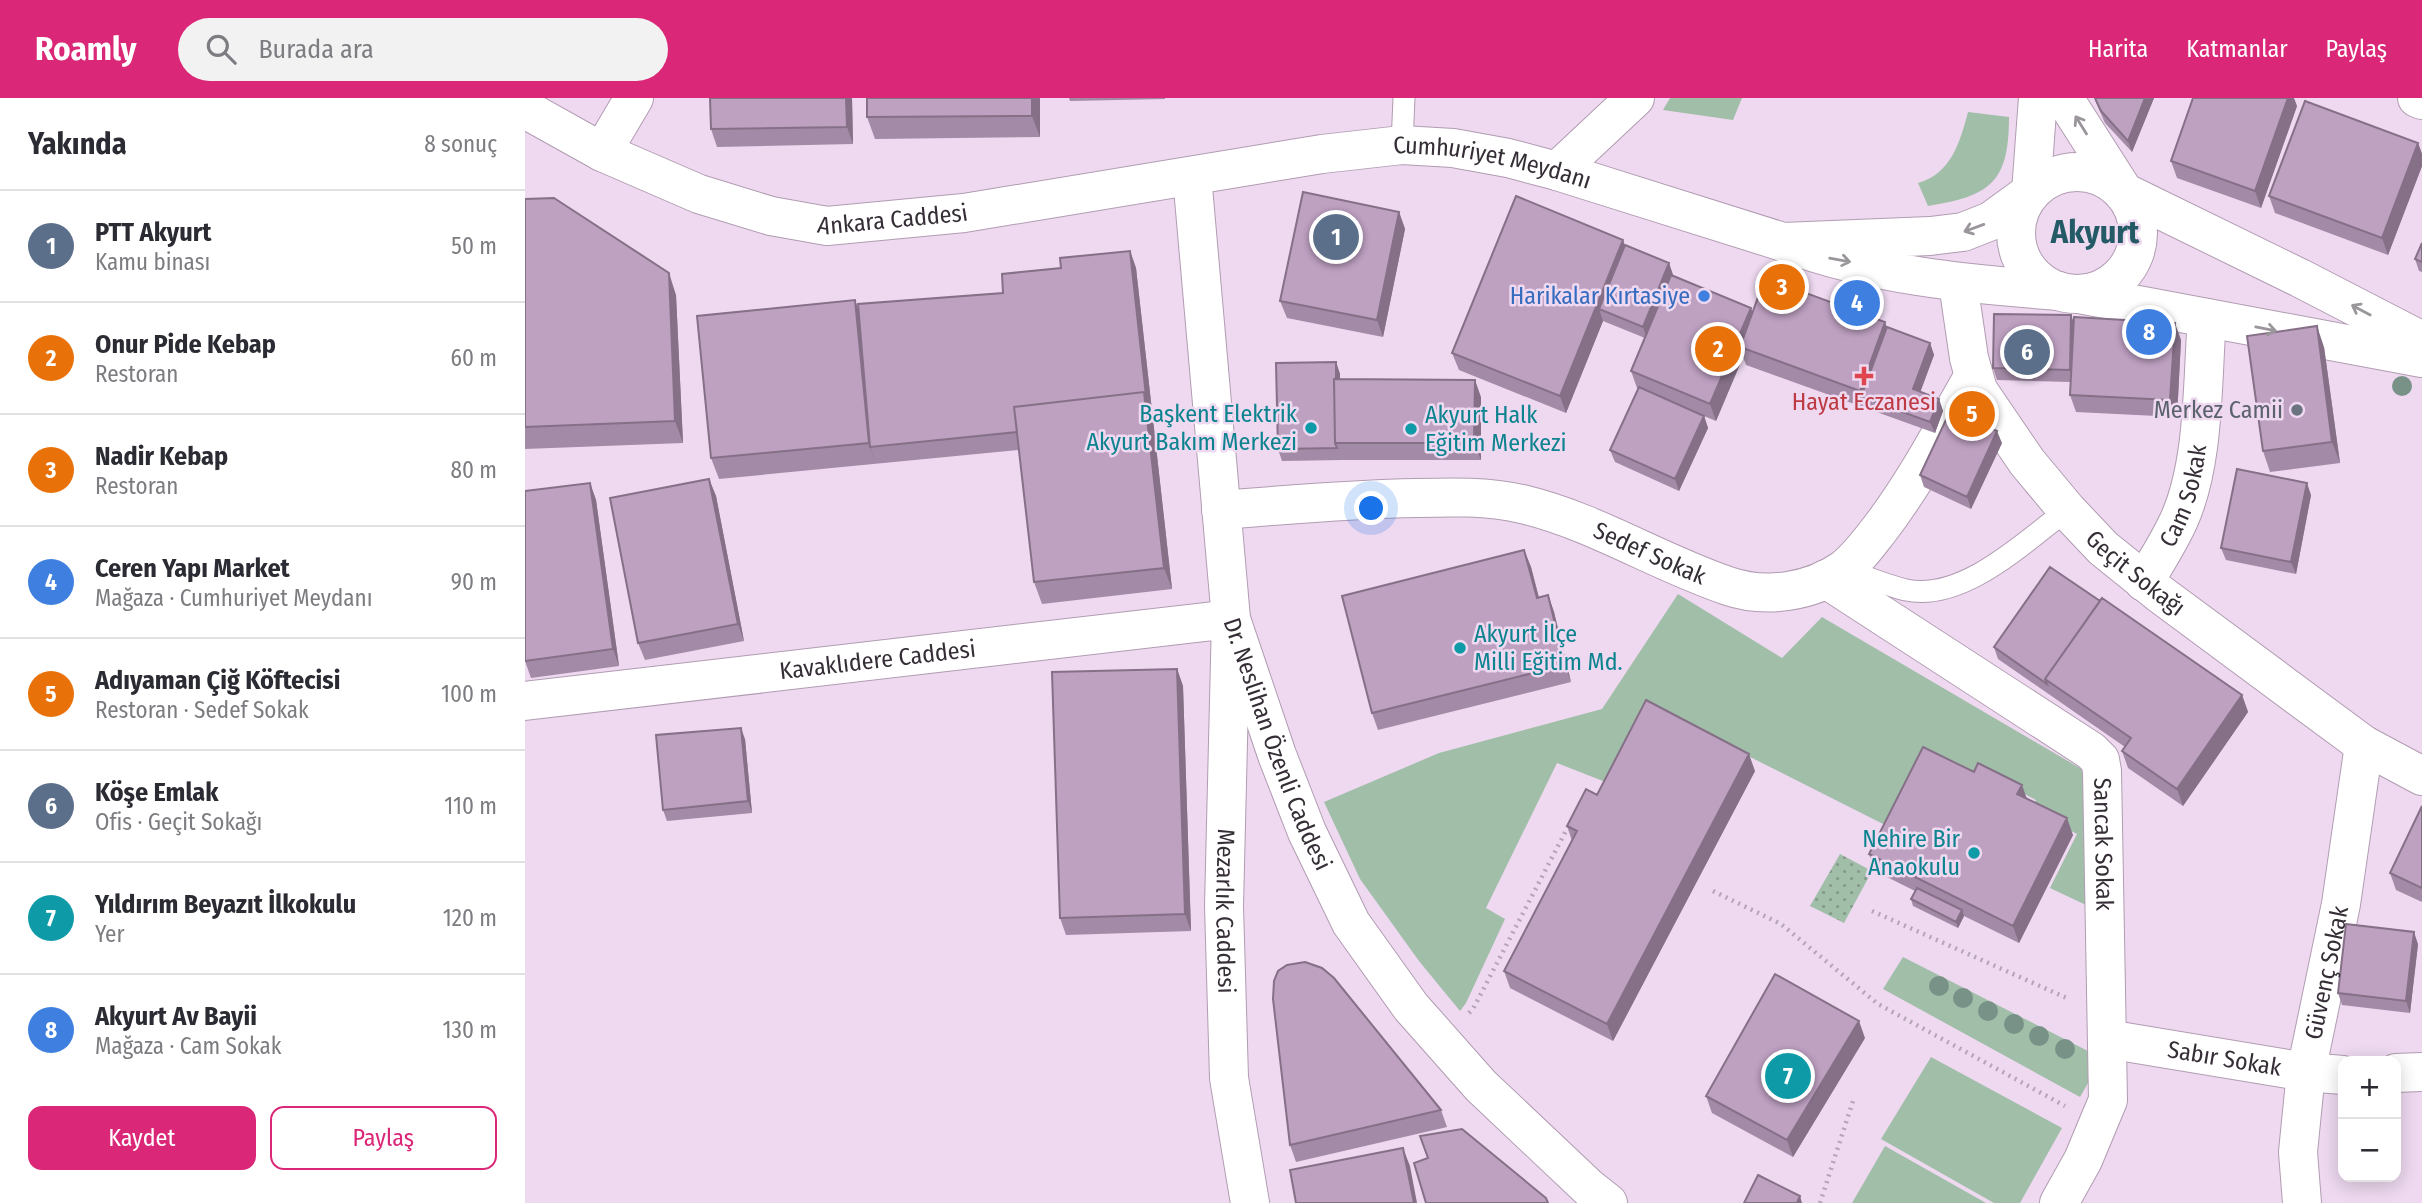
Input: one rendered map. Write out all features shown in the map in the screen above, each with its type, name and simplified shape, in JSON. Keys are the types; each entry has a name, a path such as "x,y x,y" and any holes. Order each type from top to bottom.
{"street":[{"path":"602,152 634,98"},
{"path":"1557,171 1635,98"},
{"path":"2038,98 2031,192 2020,209 2015,229 2018,250 2028,269 2042,282 2069,292 2422,358"},
{"path":"2064,98 2124,192 2422,341"},
{"path":"2417,98 2422,100"},
{"name":"Ankara Caddesi","path":"525,110 602,152 699,194 771,216 827,226 964,213 1192,176"},
{"name":"Ankara Caddesi","path":"525,137 602,152"},
{"name":"Cumhuriyet Meydanı","path":"1192,176 1322,154 1402,145 1453,148 1508,158 1557,171 1823,257 1958,283 2069,292 2098,290 2115,281 2129,266 2137,248 2138,229 2134,210 2124,192 2108,179 2088,172 2067,172 2048,179 1991,221 1963,232 1930,236 1783,242"},
{"name":"Dr. Neslihan Özenli Caddesi","path":"1192,176 1231,619 1307,832 1351,923 1411,1007 1481,1086 1588,1188 1608,1203"},
{"name":"Geçit Sokağı","path":"1958,283 1973,377 1978,390 2013,442 2067,510 2103,548 2144,582 2364,745 2422,776"},
{"name":"Cam Sokak","path":"2144,582 2179,519 2192,474 2199,433 2207,318"},
{"name":"Sedef Sokak","path":"1221,510 1383,498 1461,497 1520,504 1576,520 1658,558 1730,587 1760,592 1790,592 1835,574 1860,555 1913,484 1973,377"},
{"name":"Sancak Sokak","path":"1835,574 2091,751 2099,760 2102,771 2108,1100 2099,1125 2059,1203"},
{"name":"Kavaklıdere Caddesi","path":"525,701 1231,619"},
{"name":"Mezarlık Caddesi","path":"1231,619 1224,906 1229,1077 1250,1203"},
{"name":"Güvenç Sokak","path":"2302,1203 2298,1152 2306,1072 2341,904 2364,745"},
{"name":"Sabır Sokak","path":"2107,1039 2306,1072 2338,1075"},
{"path":"2401,1073 2422,1072"}],"lane":[{"path":"1402,145 1404,98"},
{"path":"1835,574 1907,590 1935,591 1958,586 1984,571 2067,510"}],"path":[{"path":"1473,1009 1570,823"},
{"path":"1713,891 1781,924 1878,1004 2099,1125"},
{"path":"1872,911 2066,999"},
{"path":"1819,1203 1853,1101"}],"green space":[{"path":"1670,98 1742,98 1733,120 1663,110"},
{"path":"1968,112 2009,117 2008,139 2000,172 1981,191 1928,206 1918,183 1929,179 1946,164 1957,145"},
{"path":"1678,594 1782,658 1822,617 2085,771 2086,905 2050,888 2077,834 2031,810 2036,800 1985,773 1891,828 1649,706 1608,783 1557,763 1486,908 1505,919 1460,1011 1419,961 1360,879 1324,802 1439,753 1602,709"},
{"path":"1840,854 1872,871 1844,923 1810,906"},
{"path":"1903,957 2088,1051 2088,1083 2080,1097 1883,989"},
{"path":"1931,1057 2062,1128 2020,1203 1994,1203 1881,1139"},
{"path":"1885,1146 1986,1203 1852,1203"}],"building":[{"path":"710,98 846,98 847,127 711,129"},
{"path":"867,98 1032,98 1032,116 867,117"},
{"path":"2095,98 2145,98 2128,141 2101,111"},
{"path":"2193,98 2288,98 2255,191 2171,161"},
{"path":"2305,101 2418,143 2382,238 2269,196"},
{"path":"1303,192 1399,212 1377,320 1280,301"},
{"path":"1516,196 1623,240 1560,396 1452,353"},
{"path":"554,198 669,273 675,421 525,427 525,199"},
{"path":"2422,243 2422,262 2415,259"},
{"path":"1625,245 1669,263 1643,327 1599,309"},
{"path":"1130,251 1146,396 1144,392 1014,407 1017,432 870,447 858,304 1003,293 1002,274 1061,268 1060,258"},
{"path":"1671,275 1751,308 1710,404 1631,371"},
{"path":"1765,278 1885,322 1860,391 1740,347"},
{"path":"855,300 869,443 711,458 697,316"},
{"path":"1994,314 2071,315 2070,370 1993,368"},
{"path":"2074,317 2175,323 2170,400 2070,395"},
{"name":"Merkez Camii","path":"2317,326 2332,442 2263,451 2247,336"},
{"path":"1887,327 1930,343 1913,389 1939,399 1930,422 1861,397"},
{"name":"Başkent Elektrik Akyurt Bakım Merkezi","path":"1336,362 1334,379 1337,448 1278,449 1276,363"},
{"name":"Akyurt Halk Eğitim Merkezi","path":"1334,379 1475,380 1474,443 1335,443"},
{"path":"1639,387 1704,416 1675,479 1610,450"},
{"path":"1144,392 1164,568 1034,582 1014,407"},
{"path":"1951,409 1997,431 1967,497 1920,475"},
{"path":"2237,469 2307,483 2291,562 2221,548"},
{"path":"709,479 738,624 638,643 610,498"},
{"path":"590,483 613,649 525,661 525,491"},
{"name":"Akyurt İlçe Milli Eğitim Md.","path":"1524,550 1537,598 1548,595 1565,665 1372,713 1342,596"},
{"path":"2050,567 2100,601 2045,679 2047,684 1994,647"},
{"path":"2102,598 2242,695 2177,789 2122,751 2131,738 2045,679"},
{"path":"1177,669 1185,914 1060,918 1052,672"},
{"path":"1646,700 1749,754 1607,1024 1504,971 1577,831 1567,826 1586,789 1597,795"},
{"path":"741,728 748,801 663,810 656,735"},
{"name":"Nehire Bir Anaokulu","path":"1923,747 1974,772 1978,763 2022,785 2017,794 2067,818 2013,926 1869,854"},
{"path":"2422,806 2422,888 2390,873"},
{"path":"1917,888 1962,910 1956,922 1911,899"},
{"path":"2346,924 2414,932 2406,1001 2338,993"},
{"path":"1305,962 1322,968 1334,978 1441,1110 1290,1145 1273,999 1274,981 1278,971 1287,965"},
{"path":"1775,974 1859,1021 1787,1140 1706,1096"},
{"path":"1462,1129 1546,1198 1548,1203 1426,1203 1414,1163 1428,1158 1420,1136"},
{"path":"1403,1148 1414,1203 1296,1203 1290,1170"},
{"path":"1758,1175 1800,1196 1797,1203 1744,1203"}],"place":[{"name":"PTT Akyurt","path":"1336,237"},
{"name":"Nadir Kebap","path":"1782,287"},
{"name":"Harikalar Kırtasiye","path":"1704,296"},
{"name":"Ceren Yapı Market","path":"1857,303"},
{"name":"Akyurt Av Bayii","path":"2149,332"},
{"name":"Onur Pide Kebap","path":"1718,349"},
{"name":"Köşe Emlak","path":"2027,352"},
{"name":"Hayat Eczanesi","path":"1864,376"},
{"name":"Merkez Camii","path":"2297,410"},
{"name":"Adıyaman Çiğ Köftecisi","path":"1972,414"},
{"name":"Başkent Elektrik Akyurt Bakım Merkezi","path":"1311,428"},
{"name":"Akyurt Halk Eğitim Merkezi","path":"1411,429"},
{"name":"Akyurt İlçe Milli Eğitim Md.","path":"1460,648"},
{"name":"Nehire Bir Anaokulu","path":"1974,853"},
{"name":"Yıldırım Beyazıt İlkokulu","path":"1788,1076"}],"district":[{"name":"Akyurt","path":"2095,232"}]}
